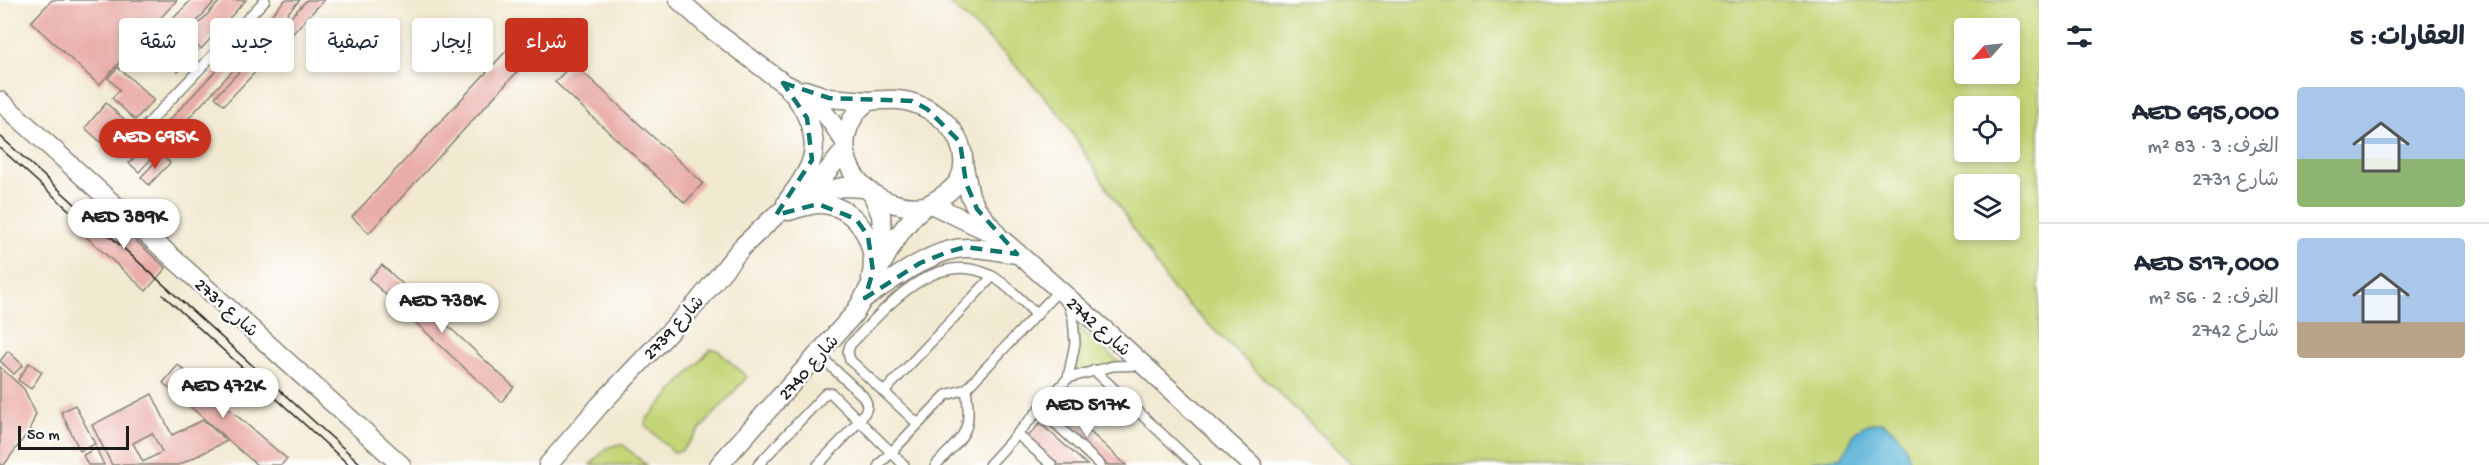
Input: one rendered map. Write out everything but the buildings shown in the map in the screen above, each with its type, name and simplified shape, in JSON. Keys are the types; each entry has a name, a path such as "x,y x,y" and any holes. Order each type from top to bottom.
{"street":[{"path":"679,0 710,28 783,82 811,97 830,120 845,146 850,168 869,190 888,203 900,207 928,205 952,189 964,166 960,142 946,122 927,109 912,102 829,98 783,82"},
{"path":"776,215 803,178 812,160 812,139 807,118 797,99 783,82"},
{"name":"شارع 2731","path":"0,101 401,465"},
{"path":"845,146 848,129 854,116 868,101"},
{"name":"شارع 2739","path":"548,465 599,406 696,304 742,247 776,215 819,183 845,146"},
{"name":"شارع 2742","path":"964,166 970,196 999,237 1144,365 1252,465"},
{"name":"شارع 2739","path":"804,195 843,187 869,190"},
{"path":"869,190 881,215 885,260"},
{"path":"776,215 818,204 838,208 856,219 868,236 873,257 873,271 865,298"},
{"name":"شارع 2742","path":"928,205 999,237"},
{"name":"شارع 2740","path":"719,465 819,356 865,298 901,232 928,205"},
{"path":"865,298 920,263 948,252 965,248 1017,254"}],"lane":[{"path":"124,149 265,0"},
{"path":"918,424 850,360 848,352 850,345 901,292 938,273 956,269 975,271 992,277 1037,315"},
{"path":"884,392 992,277"},
{"path":"879,465 946,395 966,389 1062,292 1073,318 1075,343 1068,378 989,465"},
{"path":"818,465 858,420 866,410 867,404 863,396 819,356"},
{"path":"1068,378 1094,370 1144,365"},
{"path":"1094,370 1195,465"},
{"path":"936,465 966,431 970,414 966,389"},
{"path":"758,465 826,393 831,393 904,465"},
{"path":"1040,409 1100,465"},
{"path":"1017,434 1052,465"}],"highlighted area":[{"path":"783,83 829,98 912,101 927,109 960,142 966,183 977,209 1017,254 965,247 920,263 865,298 873,271 868,236 856,219 818,204 776,215 812,160 807,118"}],"green space":[{"path":"946,0 2039,0 2039,465 1353,465 1172,289 1059,113 1007,56"},
{"path":"1078,327 1120,363 1073,374 1078,353"},
{"path":"711,349 717,350 747,377 681,451 673,452 645,425 646,420"},
{"path":"619,444 646,465 590,465 607,448"}],"water":[{"path":"1881,422 1893,430 1901,440 1912,465 1808,465 1814,461 1842,457 1860,428"}],"tram line":[{"path":"0,136 362,465"},
{"path":"0,148 69,210"},
{"path":"163,295 349,465"}]}
